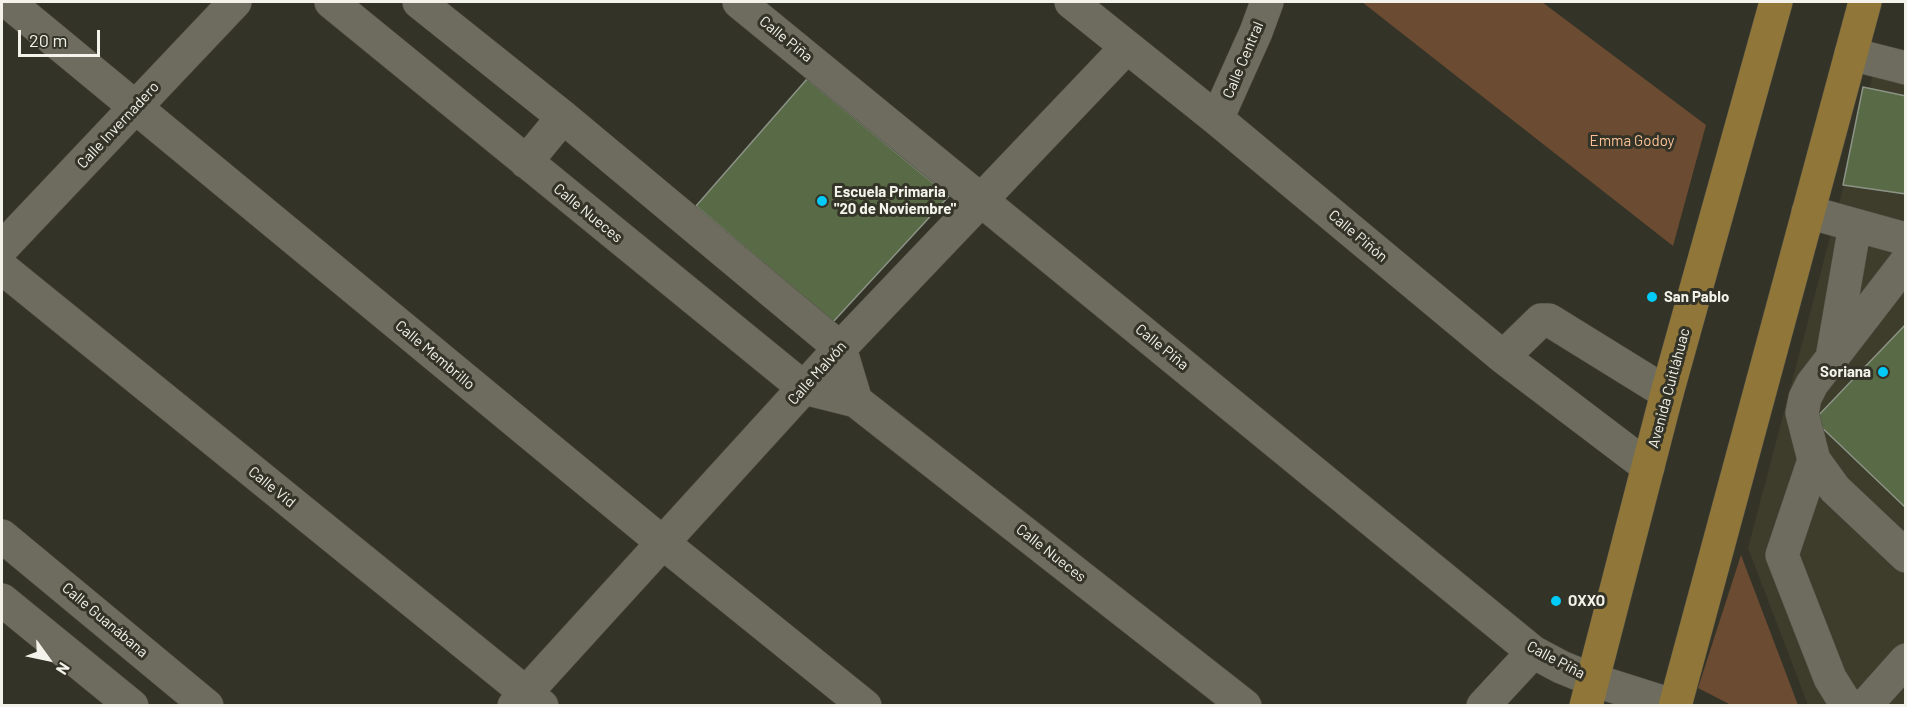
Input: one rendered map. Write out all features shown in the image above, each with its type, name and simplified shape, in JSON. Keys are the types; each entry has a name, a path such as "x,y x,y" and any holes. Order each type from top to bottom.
{"main road":[{"name":"Avenida Cuitláhuac","path":"1589,693 1667,393 1776,2"},
{"path":"1676,705 1865,2"}],"street":[{"name":"Calle Membrillo","path":"8,2 663,543 865,705"},
{"name":"Calle Invernadero","path":"2,248 235,2"},
{"name":"Calle Nueces","path":"331,2 804,388 856,402 1245,705"},
{"path":"419,2 563,117 840,348 856,402"},
{"name":"Calle Piña","path":"739,2 1533,652 1561,667 1589,693 1676,705"},
{"name":"Calle Piñón","path":"1071,2 1217,119 1503,357 1648,467"},
{"name":"Calle Central","path":"1217,119 1267,2"},
{"name":"Calle Malvón","path":"528,701 663,543 840,348 1127,47"},
{"path":"1851,54 1905,68"},
{"path":"526,162 563,117"},
{"path":"1808,212 1905,239"},
{"path":"1832,357 1855,225"},
{"path":"1905,262 1812,384 1805,398 1802,413 1814,459 1835,489 1905,556"},
{"name":"Calle Vid","path":"2,268 528,701"},
{"path":"1503,357 1541,320 1549,320 1667,393"},
{"path":"1814,459 1782,555 1830,678 1843,699 1850,705"},
{"name":"Calle Guanábana","path":"2,536 207,705"},
{"path":"2,600 132,705"},
{"path":"63,650 94,611"},
{"path":"1484,705 1533,652"},
{"path":"1865,705 1905,660"}],"shaded area":[{"path":"1875,67 1905,75 1905,705 1808,705 1748,548"}],"green space":[{"name":"Emma Godoy","path":"1362,2 1542,2 1706,125 1673,246"},
{"path":"1741,555 1798,705 1731,705 1698,688"}],"building":[{"name":"Escuela Primaria \"20 de Noviembre\"","path":"807,79 949,196 833,322 696,206"},
{"path":"1863,87 1906,96 1906,194 1843,185"},
{"name":"Soriana","path":"1906,324 1906,508 1814,420"}],"place":[{"name":"Escuela Primaria \"20 de Noviembre\"","path":"822,201"},
{"name":"San Pablo","path":"1652,297"},
{"name":"Soriana","path":"1883,372"},
{"name":"OXXO","path":"1556,601"}]}
